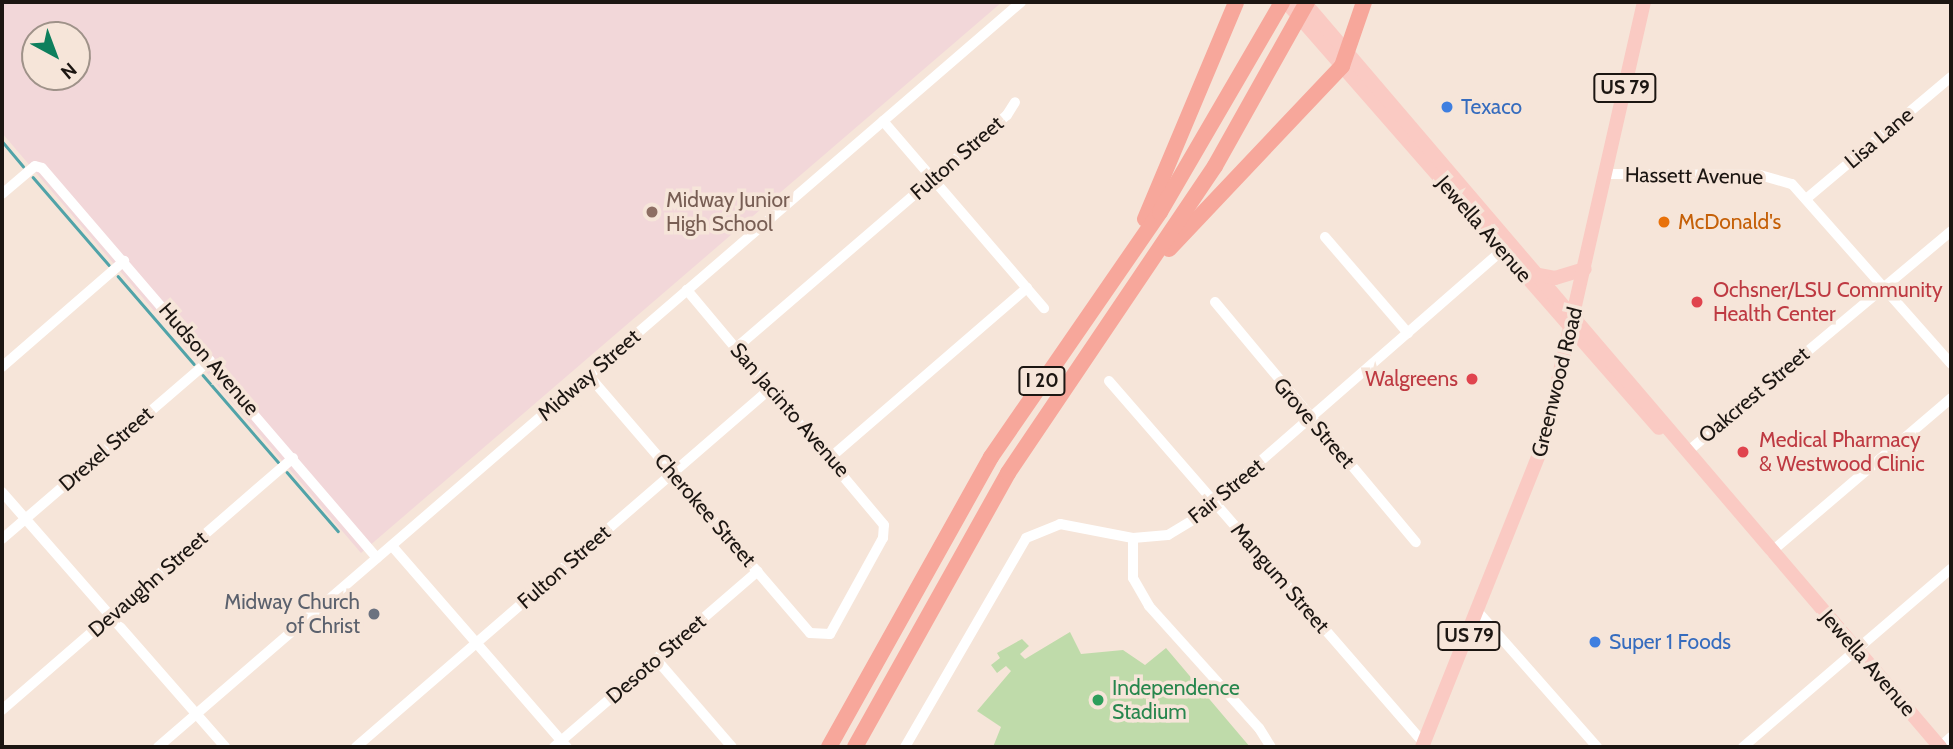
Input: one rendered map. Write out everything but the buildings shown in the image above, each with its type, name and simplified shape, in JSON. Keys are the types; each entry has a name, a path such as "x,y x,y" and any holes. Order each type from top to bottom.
{"highway":[{"path":"1128,258 1186,130 1236,2"},
{"name":"I 20","path":"829,747 991,457 1128,258 1197,152 1284,2"},
{"name":"I 20","path":"855,747 1008,473 1152,263 1285,42 1306,2"},
{"path":"1152,263 1345,59 1364,2"}],"main road":[{"name":"Jewella Avenue","path":"1284,2 1345,59 1507,246 1571,332 1660,430 1686,452"},
{"name":"Jewella Avenue","path":"1306,2 1345,59"},
{"name":"Greenwood Road","path":"1423,745 1479,613 1544,442 1575,316 1644,2"},
{"name":"Jewella Avenue","path":"1507,246 1540,275 1686,452 1940,747"},
{"path":"1540,275 1555,278 1585,269"}],"street":[{"name":"Midway Street","path":"158,747 1021,2"},
{"name":"Lisa Lane","path":"1806,199 1951,77"},
{"name":"Fulton Street","path":"736,348 934,178 1015,102"},
{"path":"883,121 1044,308"},
{"name":"Hudson Avenue","path":"2,194 35,166 124,261 377,558"},
{"name":"Hassett Avenue","path":"1607,174 1772,176 1792,184 1951,365"},
{"name":"Oakcrest Street","path":"1686,452 1951,231"},
{"path":"1325,237 1408,333"},
{"name":"Fair Street","path":"905,747 1026,538 1060,524 1133,538 1168,535 1214,502 1507,246"},
{"path":"2,366 124,261"},
{"path":"831,457 1027,288"},
{"name":"San Jacinto Avenue","path":"687,290 881,517 884,533 834,630 824,637"},
{"name":"Grove Street","path":"1214,302 1416,542"},
{"name":"Drexel Street","path":"2,539 209,360"},
{"name":"Cherokee Street","path":"589,376 810,633 824,637"},
{"name":"Mangum Street","path":"1109,381 1423,745"},
{"name":"Fulton Street","path":"356,747 771,388"},
{"path":"1771,552 1951,398"},
{"name":"Devaughn Street","path":"2,710 293,458"},
{"path":"2,492 225,747"},
{"path":"1133,538 1133,578 1149,606 1259,728 1271,747"},
{"path":"392,546 561,745"},
{"path":"1743,747 1951,569"},
{"name":"Desoto Street","path":"561,745 758,572"},
{"path":"1479,613 1597,747"},
{"path":"656,659 732,747"},
{"path":"1940,747 1951,737"}],"shaded area":[{"path":"2,2 1002,2 361,553 2,133"}],"green space":[{"name":"Independence Stadium","path":"1070,632 1081,654 1123,650 1145,665 1166,648 1250,747 993,747 1001,727 977,711 1011,671 1006,666 997,673 991,665 1000,658 997,653 1022,639 1029,646 1020,654 1025,659"}],"waterway":[{"path":"2,141 23,166"},
{"path":"33,177 109,265"},
{"path":"118,276 194,364"},
{"path":"203,375 278,462"},
{"path":"287,472 338,531"}],"place":[{"name":"Texaco","path":"1447,107"},
{"name":"Midway Junior High School","path":"652,212"},
{"name":"McDonald's","path":"1664,222"},
{"name":"Ochsner/LSU Community Health Center","path":"1697,302"},
{"name":"Walgreens","path":"1472,379"},
{"name":"Medical Pharmacy & Westwood Clinic","path":"1743,452"},
{"name":"Midway Church of Christ","path":"374,614"},
{"name":"Super 1 Foods","path":"1595,642"},
{"name":"Independence Stadium","path":"1098,700"}]}
